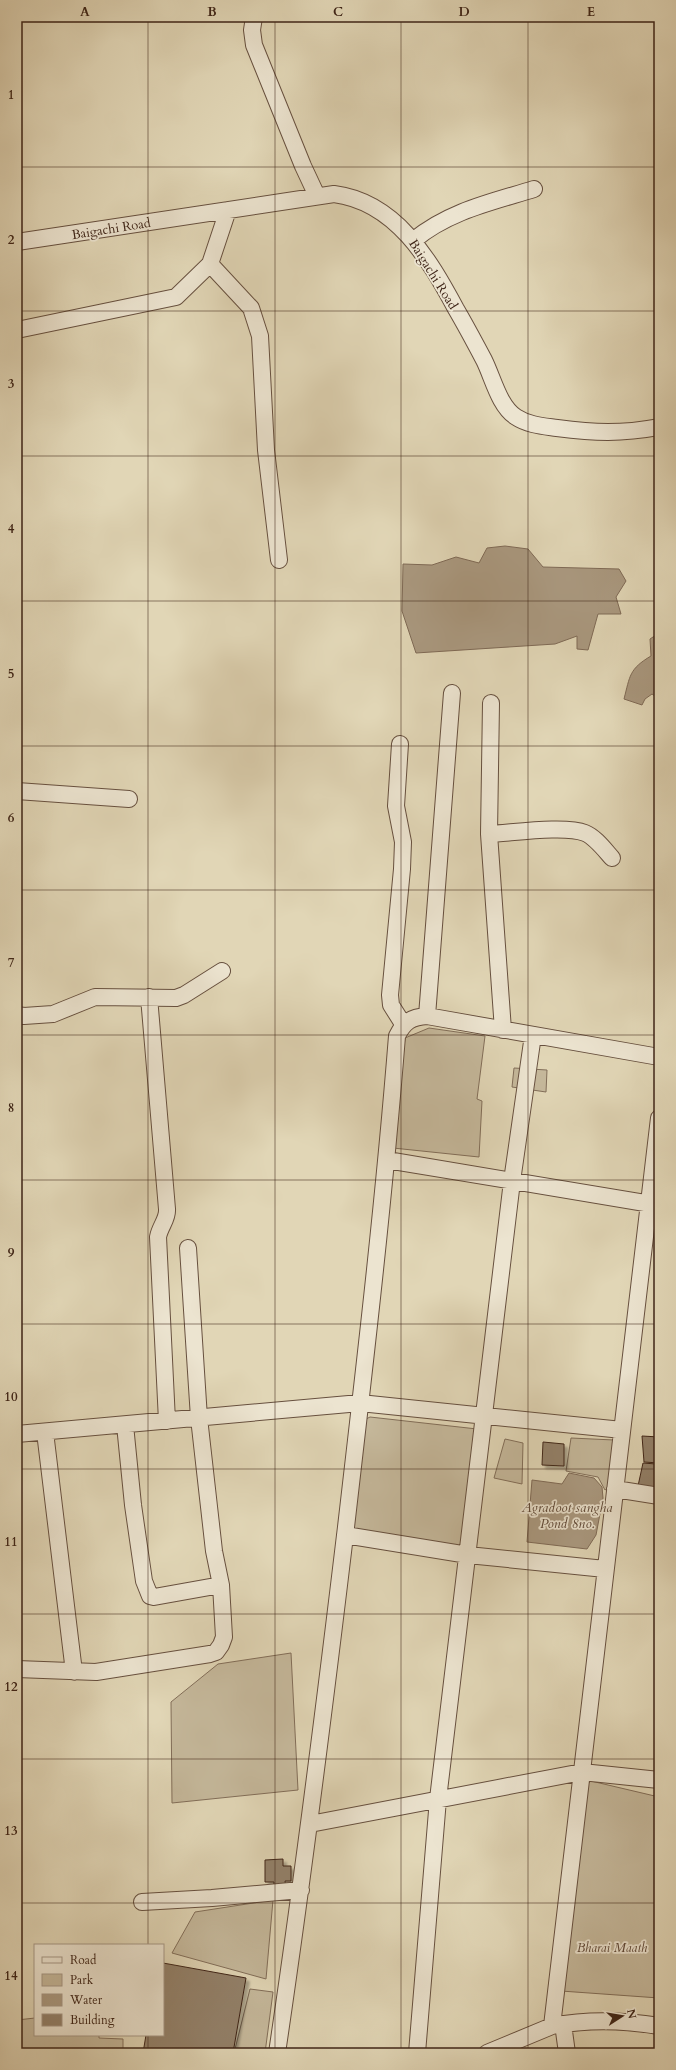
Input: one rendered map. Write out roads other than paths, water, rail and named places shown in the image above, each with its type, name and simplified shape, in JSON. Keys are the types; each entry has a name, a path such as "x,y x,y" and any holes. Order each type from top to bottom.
{"street":[{"path":"254,17 252,30 254,45 302,166 317,196"},
{"path":"414,240 429,227 454,215 534,189"},
{"name":"Baigachi Road","path":"17,242 317,196 334,194 350,196 383,213 414,240 442,282 484,359 506,407 516,417 533,425 592,433 625,433 659,427"},
{"path":"17,330 166,300 183,292 210,264 228,210"},
{"path":"210,264 250,308 260,336 266,450 280,560"},
{"path":"427,1016 452,693"},
{"path":"491,703 489,834 502,1030"},
{"path":"400,744 396,806 403,842 402,869 390,996 391,1005 403,1024"},
{"path":"17,791 129,799"},
{"path":"489,834 570,829 585,833 596,840 612,858"},
{"path":"17,1015 53,1014 95,997 176,998 184,995 222,971"},
{"path":"149,997 168,1208 168,1215 161,1225 158,1237 167,1421"},
{"path":"277,2053 310,1824 345,1535 387,1160 397,1036 403,1024 414,1017 427,1016 659,1057"},
{"path":"417,2053 438,1800 512,1181 533,1035"},
{"path":"567,2053 558,2025 582,1772 604,1569 654,1205 659,1118"},
{"path":"387,1160 654,1205"},
{"path":"17,1669 96,1672 216,1652 221,1646 224,1637 220,1585 214,1551 199,1418 188,1248"},
{"path":"17,1434 360,1403 622,1430"},
{"path":"125,1425 133,1504 144,1582 150,1596 220,1585"},
{"path":"45,1432 74,1672"},
{"path":"615,1489 659,1496"},
{"path":"345,1535 468,1555 604,1569"},
{"path":"310,1824 582,1772 659,1780"},
{"path":"142,1902 212,1898 301,1890"},
{"path":"487,2053 558,2025 593,2020 634,2022 659,2026"}],"water":[{"path":"505,546 528,549 543,567 619,569 626,581 616,597 621,614 598,614 588,650 577,649 577,636 555,644 416,653 402,611 403,564 432,565 456,557 479,563 487,548"},
{"path":"659,633 659,699 652,694 645,699 642,705 624,699 629,679 634,669 651,656 650,639"},
{"name":"Agradoot sangha Pond 8no.","path":"569,1473 594,1478 602,1487 603,1498 596,1535 587,1549 527,1542 532,1480 562,1484"}],"park label":[{"name":"Bharai Maath","path":"612,1947"}]}
